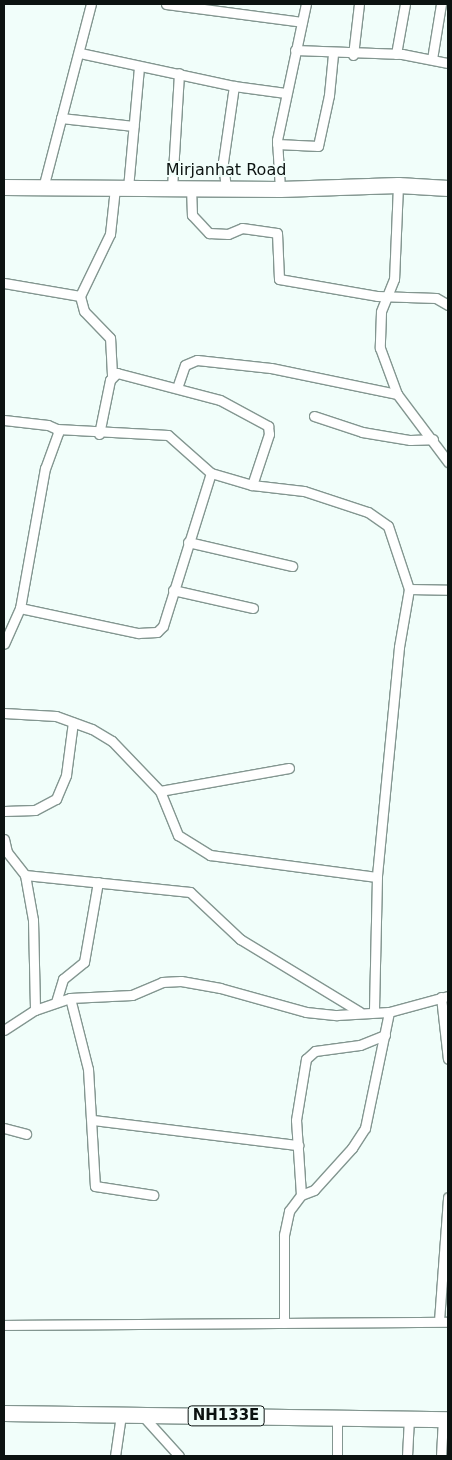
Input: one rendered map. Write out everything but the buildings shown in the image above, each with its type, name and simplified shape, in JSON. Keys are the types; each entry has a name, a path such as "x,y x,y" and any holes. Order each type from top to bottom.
{"main road":[{"name":"Mirjanhat Road","path":"4,187 280,189 398,185 448,188"},
{"name":"NH133E","path":"4,1413 446,1419"}],"street":[{"path":"43,188 80,53 91,4"},
{"path":"166,4 302,22"},
{"path":"280,189 277,144 286,93 306,4"},
{"path":"353,55 359,4"},
{"path":"396,54 405,4"},
{"path":"432,59 441,4"},
{"path":"295,50 353,55 396,54 448,63"},
{"path":"80,53 234,86 286,93"},
{"path":"277,144 318,146 329,95 333,54"},
{"path":"99,434 112,375 110,338 84,311 80,296 110,234 122,188 134,126 139,66"},
{"path":"172,188 180,73"},
{"path":"226,188 223,162 234,86"},
{"path":"61,118 134,126"},
{"path":"398,185 394,279 381,312 379,338 386,370 397,394 433,439 448,462"},
{"path":"191,187 192,215 209,233 228,234 242,228 277,234 279,279 387,296 436,298 448,305"},
{"path":"4,283 80,296"},
{"path":"177,388 185,365 197,360 271,368 397,394"},
{"path":"112,375 117,373 220,400 268,426 269,434 252,484"},
{"path":"314,416 362,432 410,440 433,439"},
{"path":"4,420 37,423 57,429 99,434 168,435 211,473 252,484 304,491 378,517 388,526 409,589 399,647 377,877 374,1012"},
{"path":"4,644 20,608 45,468 57,438 57,429"},
{"path":"20,608 149,634 163,626 211,473"},
{"path":"188,542 292,566"},
{"path":"409,589 448,590"},
{"path":"173,590 253,608"},
{"path":"4,713 56,716 112,741 160,791 178,835 210,855 377,877"},
{"path":"4,811 35,810 56,799 66,775 73,722"},
{"path":"160,791 289,768"},
{"path":"4,839 7,852 25,875 33,920 35,1010"},
{"path":"25,875 190,892 240,939 360,1012"},
{"path":"56,1002 63,979 84,962 98,882"},
{"path":"4,1030 35,1010 56,1002 70,998 132,995 162,982 181,981 220,988 316,1014 389,1012 445,996 448,1059"},
{"path":"70,998 88,1069 93,1120 95,1186 153,1195"},
{"path":"284,1323 284,1235 289,1211 301,1195 314,1190 352,1148 365,1128 389,1012"},
{"path":"301,1195 296,1120 306,1059 315,1051 360,1045 385,1035"},
{"path":"93,1120 298,1145"},
{"path":"4,1128 26,1134"},
{"path":"4,1325 444,1322 448,1197"},
{"path":"115,1456 121,1415"},
{"path":"142,1415 180,1456"},
{"path":"337,1456 338,1418"},
{"path":"407,1456 409,1418"},
{"path":"441,1456 446,1419"}]}
